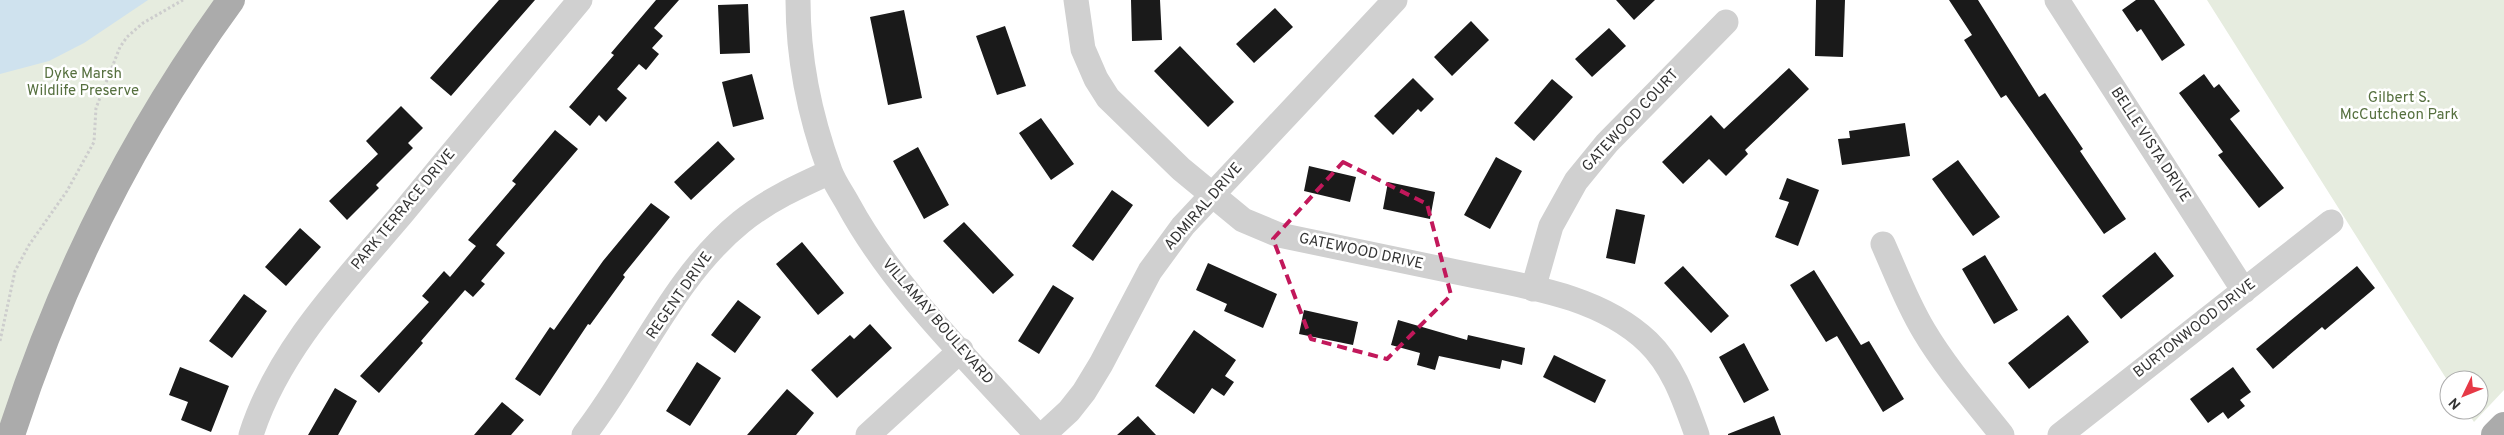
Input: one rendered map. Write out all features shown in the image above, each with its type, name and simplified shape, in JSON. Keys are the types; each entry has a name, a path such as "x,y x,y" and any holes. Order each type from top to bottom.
{"main road":[{"path":"11,435 48,328 110,195 138,142 174,83 231,0"},
{"path":"2495,435 2504,426"}],"street":[{"name":"PARK TERRACE DRIVE","path":"251,435 277,374 304,334 343,284 580,0"},
{"name":"VILLAMAY BOULEVARD","path":"798,0 801,53 807,90 830,172 858,224 880,258 901,284 1037,435"},
{"name":"GATEWOOD DRIVE","path":"1076,0 1083,49 1096,79 1108,98 1181,169 1243,220 1279,235 1533,289 1606,312 1638,333 1658,352 1672,373 1697,435"},
{"name":"ADMIRAL DRIVE","path":"1043,435 1069,411 1084,392 1101,364 1150,271 1183,226 1395,0"},
{"name":"BELLE VISTA DRIVE","path":"2057,0 2244,291"},
{"name":"GATEWOOD COURT","path":"1533,289 1551,226 1576,181 1607,143 1726,22"},
{"name":"REGENT DRIVE","path":"584,435 603,410 686,282 717,244 766,204 798,186 830,172"},
{"name":"BURTONWOOD DRIVE","path":"2060,435 2331,222"},
{"path":"1883,244 1910,305 1924,331 1950,369 2002,435"},
{"path":"868,435 961,350"}],"path":[{"path":"0,342 15,271 29,245 67,191 94,142 96,108 120,47 127,37 143,23 183,0"}],"highlighted area":[{"path":"1343,162 1427,204 1451,295 1387,359 1311,339 1273,239"}],"green space":[{"name":"Dyke Marsh Wildlife Preserve","path":"0,0 233,0 110,195 0,435"},
{"name":"Gilbert S. McCutcheon Park","path":"2207,0 2504,0 2504,390 2489,406 2489,370 2441,370"}],"water":[{"path":"0,0 148,0 84,43 49,61 0,74"}],"building":[{"path":"499,0 535,0 451,96 430,78"},
{"path":"656,0 679,0 654,28 663,36 652,48 659,54 646,70 639,64 617,89 627,98 606,122 599,115 590,126 569,107 614,55 611,53"},
{"path":"1131,0 1160,0 1162,40 1132,41"},
{"path":"1616,0 1655,0 1634,20"},
{"path":"1816,0 1845,0 1843,57 1815,56"},
{"path":"1949,0 1978,0 2039,97 2045,93 2083,149 2080,151 2126,219 2104,234 2006,95 2001,98 1964,40 1972,35"},
{"path":"2136,0 2154,0 2185,45 2162,61 2141,29 2137,32 2122,10"},
{"path":"748,4 750,53 720,54 718,5"},
{"path":"1275,8 1293,27 1254,63 1236,44"},
{"path":"904,10 922,98 888,105 870,17"},
{"path":"1471,21 1489,40 1452,76 1434,57"},
{"path":"1005,26 1026,86 997,95 976,36"},
{"path":"1609,28 1626,46 1592,77 1575,59"},
{"path":"1180,46 1234,102 1208,127 1154,71"},
{"path":"1789,68 1809,89 1745,150 1748,154 1726,176 1709,159 1683,184 1662,162 1711,115 1724,129"},
{"path":"752,74 764,119 733,127 722,82"},
{"path":"2204,74 2214,88 2219,84 2240,111 2230,119 2284,188 2259,208 2218,155 2223,152 2179,93"},
{"path":"1413,78 1434,99 1421,112 1418,109 1393,135 1374,116"},
{"path":"1552,79 1573,97 1534,141 1514,123"},
{"path":"401,106 423,128 408,143 413,148 376,185 379,188 347,220 329,201 378,154 366,141"},
{"path":"1041,118 1074,164 1051,180 1019,133"},
{"path":"1905,123 1910,156 1842,165 1838,139 1850,138 1849,131"},
{"path":"555,130 578,149 496,245 505,253 481,281 485,284 473,297 465,290 421,341 423,343 379,393 360,376 429,302 422,296 444,271 450,277 476,246 468,240 516,184 512,181"},
{"path":"718,141 735,159 691,200 674,182"},
{"path":"918,147 949,205 924,219 893,161"},
{"path":"1496,157 1522,171 1490,229 1464,215"},
{"path":"1958,160 2000,217 1973,236 1932,179"},
{"path":"1309,166 1356,177 1350,202 1304,191"},
{"path":"1787,178 1819,190 1798,246 1775,237 1789,202 1779,199"},
{"path":"1388,182 1435,192 1430,219 1383,209"},
{"path":"1112,190 1133,205 1093,261 1072,246"},
{"path":"651,203 670,217 623,275 625,277 590,325 588,324 540,396 515,379 550,327 554,330 603,261"},
{"path":"1616,209 1645,215 1635,264 1606,258"},
{"path":"964,222 1014,275 993,294 943,241"},
{"path":"300,228 321,247 286,286 265,267"},
{"path":"802,242 844,293 818,315 776,264"},
{"path":"2155,252 2174,276 2121,319 2102,296"},
{"path":"1985,255 2018,310 1994,324 1962,269"},
{"path":"1208,263 1277,294 1263,328 1224,311 1227,304 1196,290"},
{"path":"1683,266 1729,316 1711,333 1664,283"},
{"path":"2357,266 2375,288 2325,330 2322,327 2273,369 2256,349"},
{"path":"1814,270 1861,345 1869,341 1904,399 1883,412 1837,336 1826,342 1790,285"},
{"path":"1053,285 1074,298 1039,354 1018,341"},
{"path":"244,294 267,311 232,358 209,341"},
{"path":"738,300 761,317 735,353 711,335"},
{"path":"1304,310 1358,322 1353,345 1299,334"},
{"path":"2068,315 2089,342 2029,389 2008,363"},
{"path":"1398,320 1467,340 1468,335 1525,348 1522,365 1502,360 1500,369 1439,356 1435,370 1417,365 1420,353 1391,345"},
{"path":"870,324 892,348 837,398 811,370 850,335 854,339"},
{"path":"1194,330 1236,360 1225,376 1234,382 1224,396 1212,388 1194,414 1155,386"},
{"path":"1744,343 1769,390 1744,403 1719,357"},
{"path":"1554,355 1606,380 1595,403 1543,377"},
{"path":"697,362 721,378 690,426 666,411"},
{"path":"180,367 229,386 211,432 181,420 188,402 169,395"},
{"path":"2233,367 2251,392 2240,400 2245,406 2228,419 2223,412 2208,423 2190,399"},
{"path":"335,388 357,401 338,435 308,435"},
{"path":"787,389 814,413 796,435 747,435"},
{"path":"502,402 524,420 511,435 474,435"},
{"path":"1138,416 1156,435 1117,435"},
{"path":"1774,416 1781,435 1728,435 1728,434"}]}
